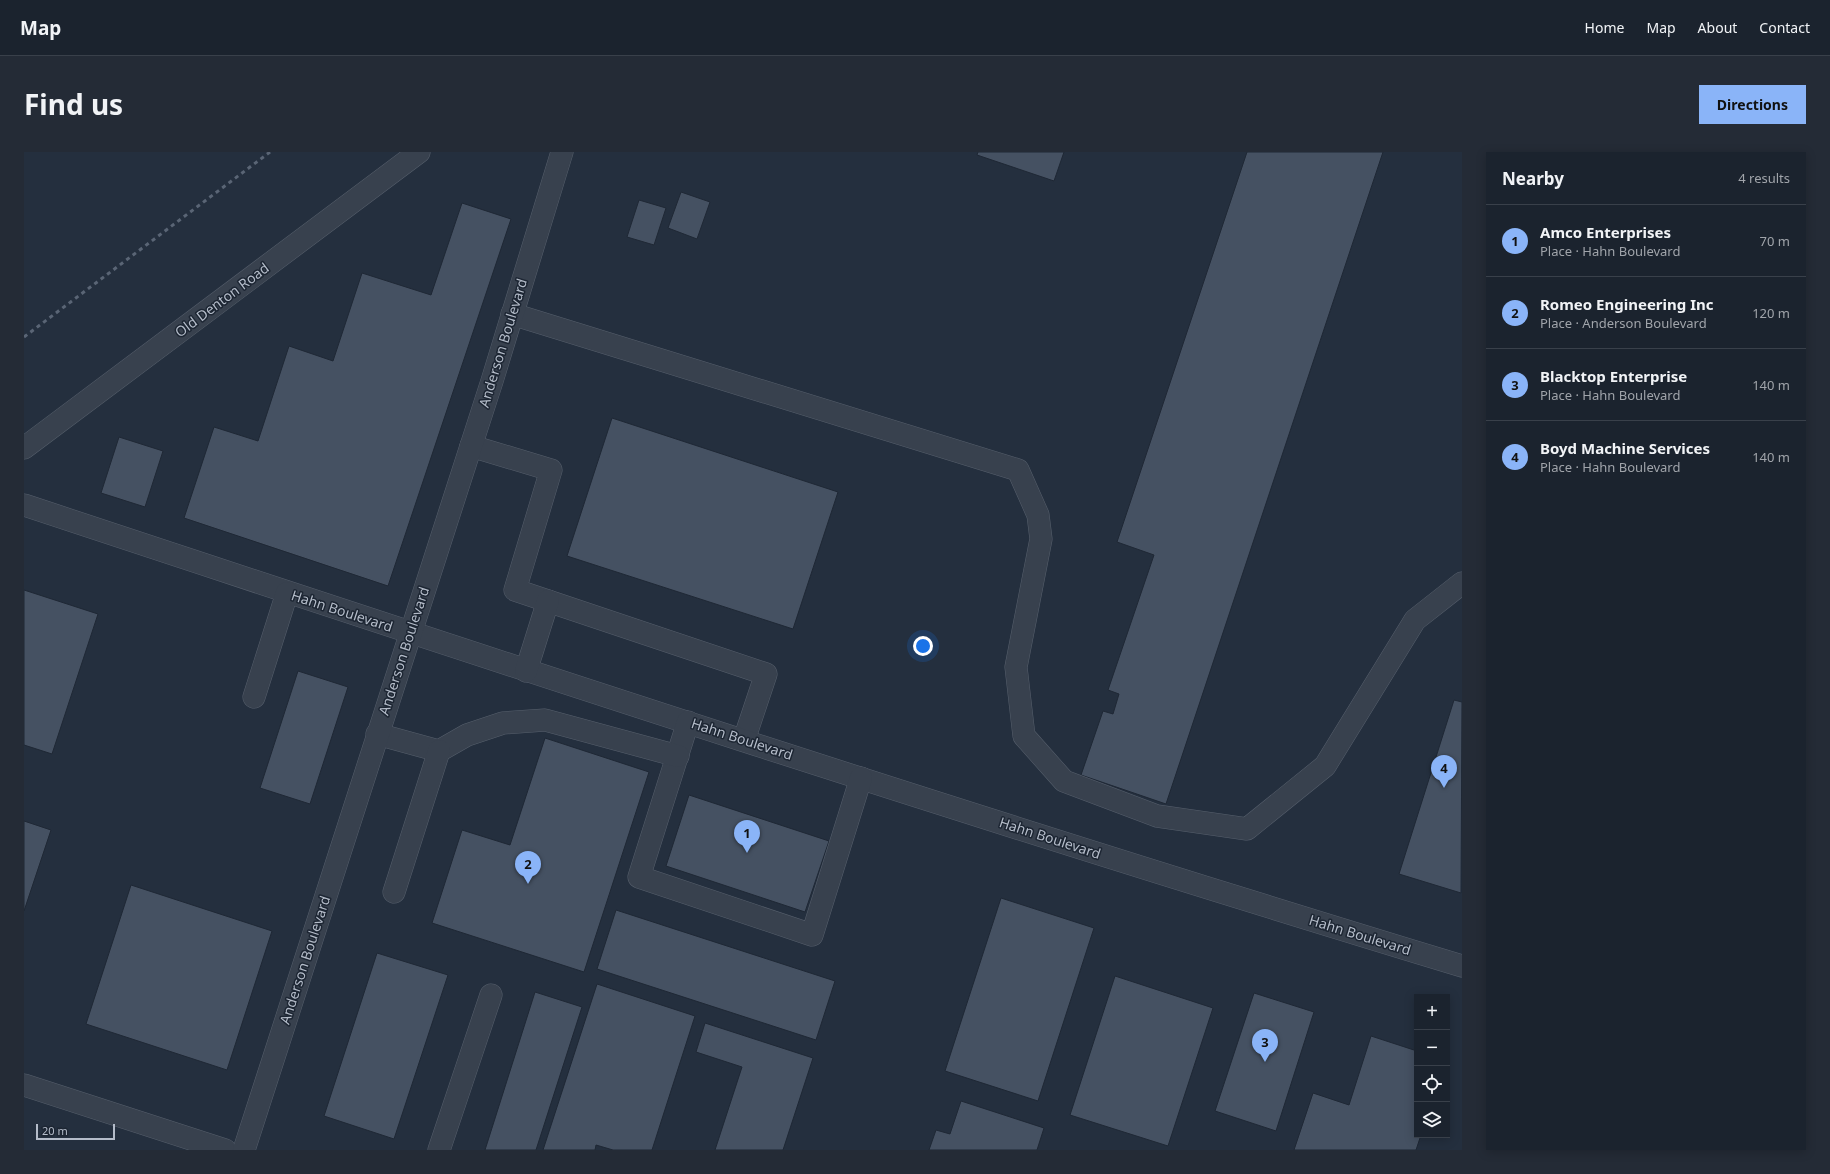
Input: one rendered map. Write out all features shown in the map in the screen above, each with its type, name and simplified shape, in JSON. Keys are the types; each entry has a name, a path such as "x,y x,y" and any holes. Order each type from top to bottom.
{"street":[{"name":"Old Denton Road","path":"24,448 419,152"},
{"name":"Anderson Boulevard","path":"244,1150 409,633 471,446 562,152"},
{"path":"512,314 1018,470 1038,515 1042,539 1016,667 1024,736 1064,781 1157,816 1247,829 1325,766 1415,620 1462,583"},
{"path":"471,446 551,470 515,590 766,674 744,740"},
{"name":"Hahn Boulevard","path":"24,505 409,633 861,778 1247,901 1461,963"},
{"path":"254,697 288,592"},
{"path":"526,670 548,601"},
{"path":"394,892 439,751 467,735 503,723 545,720 678,756"},
{"path":"688,722 639,877 812,935 861,778"},
{"path":"377,734 439,751"},
{"path":"439,1150 491,995"},
{"path":"24,1085 225,1150"}],"building":[{"path":"978,152 1064,152 1054,181 977,155"},
{"path":"1247,152 1383,152 1166,804 1081,775 1103,711 1113,714 1119,694 1108,690 1154,555 1117,542"},
{"path":"681,192 710,202 697,239 668,228"},
{"path":"639,200 666,208 654,245 627,237"},
{"path":"462,203 511,219 388,586 184,518 214,427 258,441 289,346 333,361 362,273 431,295"},
{"path":"612,418 838,492 793,629 567,556"},
{"path":"119,437 163,451 145,507 101,493"},
{"path":"24,590 98,614 52,754 24,745"},
{"path":"298,671 348,687 310,804 260,788"},
{"path":"1454,700 1462,702 1461,893 1399,874"},
{"path":"545,738 649,772 584,972 432,923 462,830 510,845"},
{"path":"689,795 829,841 805,912 666,866"},
{"path":"24,821 51,830 24,911"},
{"path":"131,885 272,931 227,1070 86,1024"},
{"path":"1001,898 1094,928 1038,1101 945,1071"},
{"path":"616,910 835,981 816,1040 597,969"},
{"path":"377,953 448,975 394,1139 324,1116"},
{"path":"1115,976 1213,1008 1168,1146 1070,1115"},
{"path":"597,984 695,1016 652,1150 613,1150 596,1145 595,1150 543,1150"},
{"path":"535,992 582,1007 536,1150 485,1150"},
{"path":"1254,993 1314,1012 1276,1131 1215,1111"},
{"path":"705,1023 813,1058 783,1150 715,1150 742,1067 696,1052"},
{"path":"1371,1036 1414,1050 1414,1138 1420,1138 1416,1150 1294,1150 1313,1093 1349,1105"},
{"path":"961,1101 1044,1128 1037,1150 929,1150 936,1130 950,1134"}],"railway":[{"path":"24,337 270,152"}],"place":[{"name":"Boyd Machine Services","path":"1444,788"},
{"name":"Amco Enterprises","path":"747,853"},
{"name":"Romeo Engineering Inc","path":"528,884"},
{"name":"Blacktop Enterprise","path":"1265,1062"}]}
